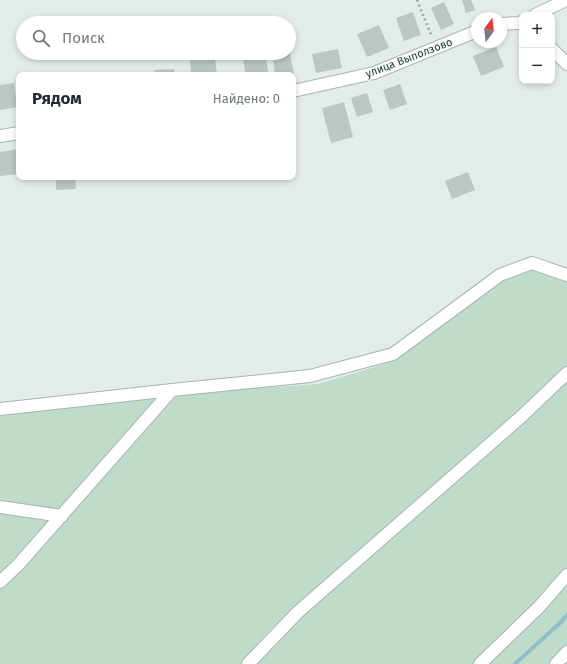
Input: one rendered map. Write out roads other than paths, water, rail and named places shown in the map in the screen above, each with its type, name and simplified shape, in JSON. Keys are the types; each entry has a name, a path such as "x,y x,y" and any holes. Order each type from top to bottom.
{"street":[{"path":"541,12 566,0"},
{"path":"507,24 519,23"},
{"name":"улица Выползово","path":"296,90 374,73 471,33"},
{"path":"555,52 567,64"},
{"path":"0,136 16,133"},
{"path":"0,409 310,376 393,354 500,275 532,263 567,275"},
{"path":"248,664 298,612 522,416 567,373"},
{"path":"0,582 18,565 62,516 172,390"},
{"path":"0,507 62,516"},
{"path":"480,664 539,607 567,575"},
{"path":"556,664 567,652"}],"waterway":[{"path":"515,664 567,615"}]}
